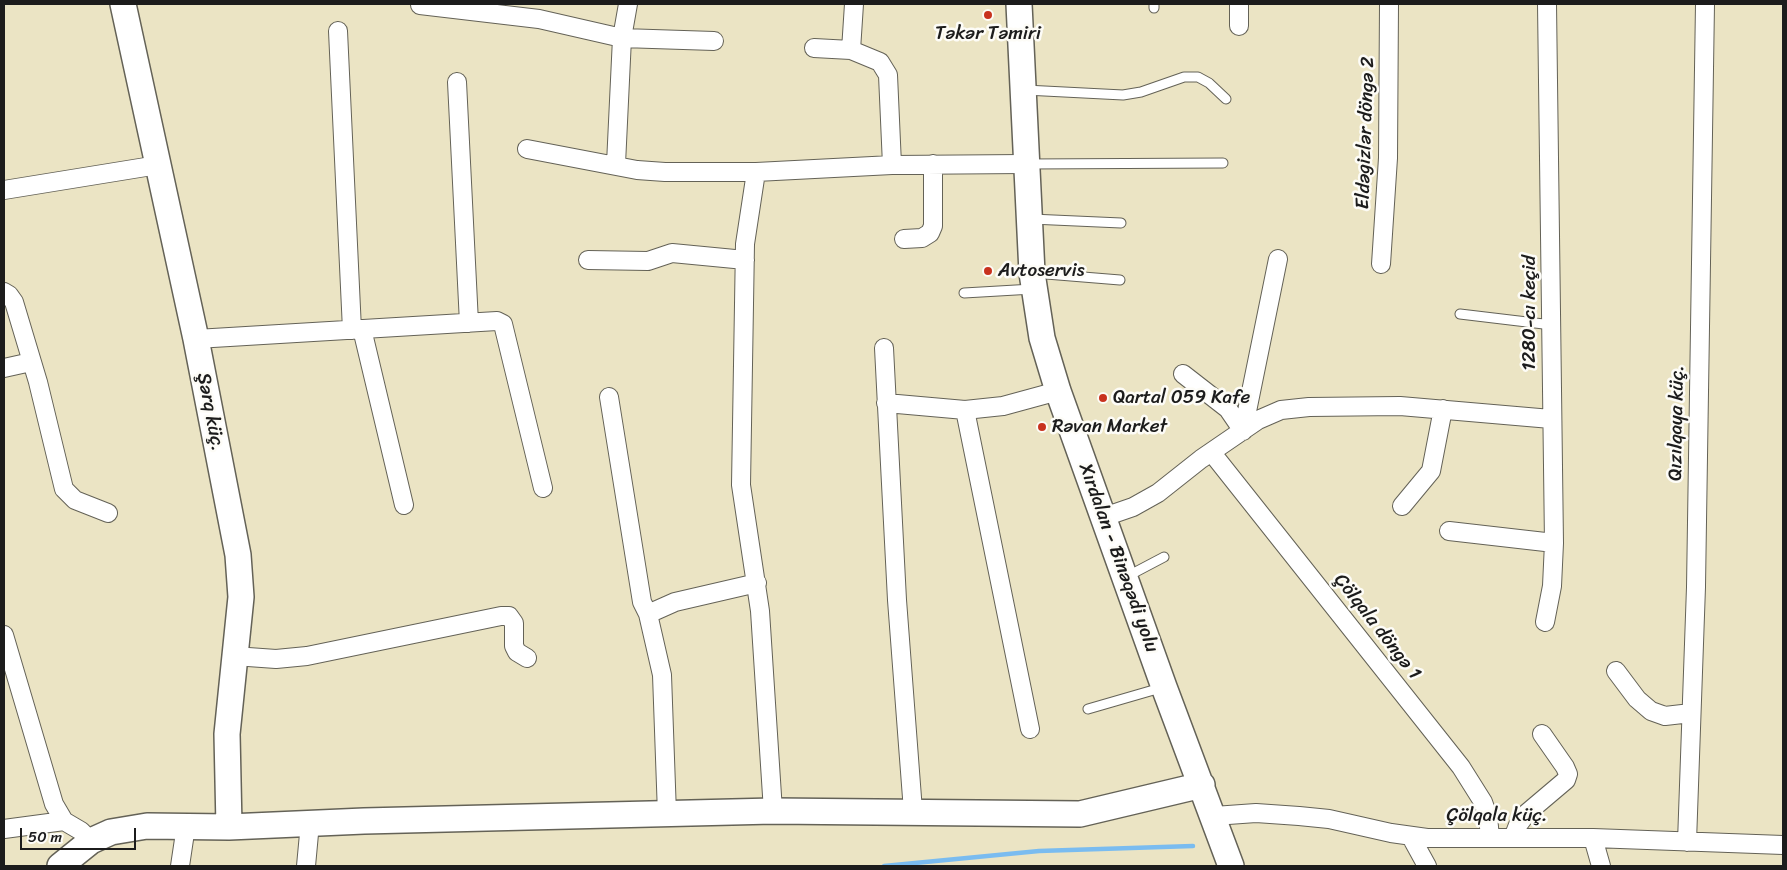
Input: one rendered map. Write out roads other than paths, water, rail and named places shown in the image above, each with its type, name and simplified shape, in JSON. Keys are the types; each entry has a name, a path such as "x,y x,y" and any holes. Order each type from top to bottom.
{"street":[{"name":"Şərq küç.","path":"123,4 196,339 238,555 241,597 227,734 229,827"},
{"path":"616,164 622,38 628,4"},
{"path":"851,50 854,4"},
{"name":"Xırdalan - Binəqədi yolu","path":"1019,4 1025,164 1032,281 1042,338 1058,391 1164,686 1232,866"},
{"path":"1239,4 1240,26"},
{"name":"Eldəgizlər döngə 2","path":"1381,264 1388,158 1390,4"},
{"name":"1280-cı keçid","path":"1545,622 1552,586 1554,542 1551,419 1553,325 1548,4"},
{"name":"Qızılqaya küç.","path":"1687,842 1696,587 1705,4"},
{"path":"420,5 539,19 622,38 714,41"},
{"path":"338,31 357,329 404,505"},
{"path":"814,48 851,50 880,62 888,75 892,164"},
{"path":"457,82 470,323"},
{"path":"527,149 616,164 637,170 665,172 756,172 892,164 1025,164"},
{"path":"904,239 922,238 930,234 933,226 933,164"},
{"path":"4,190 158,165"},
{"path":"756,172 755,188 746,231 741,486 760,611 773,811"},
{"path":"588,260 648,261 672,253 745,260"},
{"path":"1243,430 1278,259"},
{"path":"4,292 14,302 47,411 64,489 68,496 75,500 108,513"},
{"path":"196,339 470,323 498,322 504,324 543,488"},
{"path":"884,348 897,600 914,811"},
{"path":"4,368 31,362"},
{"path":"1183,374 1228,409 1243,430"},
{"path":"886,403 965,410 1004,406 1058,391"},
{"path":"609,397 642,602 648,614 662,675 667,814"},
{"path":"1104,517 1133,507 1158,493 1243,430 1258,420 1281,410 1309,407 1400,406 1551,419"},
{"path":"1402,506 1431,471 1443,409"},
{"path":"965,410 1030,729"},
{"name":"Çölqala döngə 1","path":"1212,453 1460,766 1482,802 1488,816 1490,838"},
{"path":"1449,531 1554,542"},
{"path":"648,614 675,602 756,583"},
{"path":"234,656 276,659 307,656 501,616 509,616 514,623 514,646 517,652 527,658"},
{"path":"5,642 46,784 54,804 64,820 81,830 91,841"},
{"path":"1616,671 1637,699 1651,711 1664,716 1692,713"},
{"path":"1513,838 1518,824 1527,813 1566,780 1568,774 1542,734"},
{"path":"60,866 91,841 111,832 130,827 229,827 310,823 773,811 1080,814 1202,785"},
{"name":"Çölqala küç.","path":"1214,816 1256,813 1329,819 1411,837 1593,838 1783,845"},
{"path":"4,829 64,820"},
{"path":"306,866 310,823"},
{"path":"180,866 186,826"},
{"path":"1411,837 1417,851 1427,866"},
{"path":"1593,838 1601,866"}],"lane":[{"path":"1022,90 1123,95 1141,92 1184,77 1198,77 1209,83 1226,99"},
{"path":"1025,164 1223,163"},
{"path":"1028,219 1121,223"},
{"path":"964,293 1032,281 1120,280"},
{"path":"1460,314 1553,325"},
{"path":"1125,577 1164,557"},
{"path":"1088,708 1164,686"}],"waterway":[{"path":"884,866 1039,851 1193,846"}],"place":[{"name":"Təkər Təmiri","path":"988,15"},
{"name":"Avtoservis","path":"988,271"},
{"name":"Qartal 059 Kafe","path":"1103,398"},
{"name":"Rəvan Market","path":"1042,427"}]}
